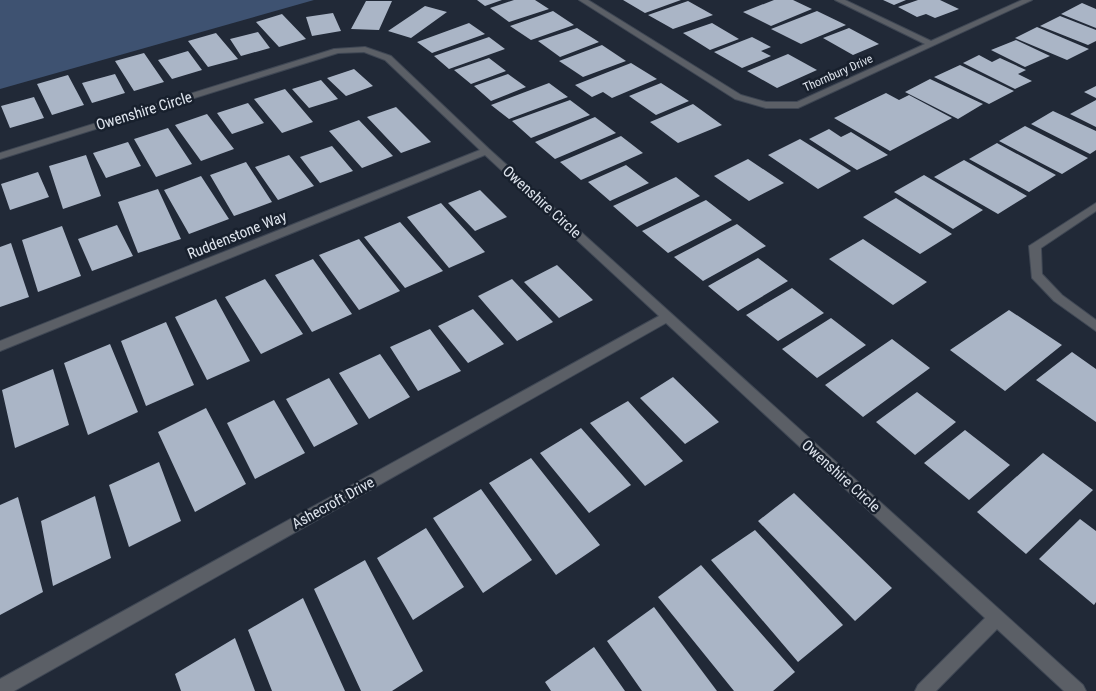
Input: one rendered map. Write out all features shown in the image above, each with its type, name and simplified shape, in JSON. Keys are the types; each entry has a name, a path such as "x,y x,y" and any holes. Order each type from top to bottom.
{"street":[{"name":"Thornbury Drive","path":"583,0 738,97 766,105 798,105 1028,0"},
{"path":"839,0 931,44"},
{"name":"Owenshire Circle","path":"0,156 336,51 364,49 388,58 486,151 1077,691"},
{"name":"Ruddenstone Way","path":"0,346 486,151"},
{"path":"1096,206 1035,246 1036,275 1058,298 1096,326"},
{"name":"Ashecroft Drive","path":"0,689 667,317"},
{"path":"924,691 996,618"}],"shaded area":[{"path":"0,0 314,0 0,89"}],"building":[{"path":"477,0 502,0 485,6"},
{"path":"514,0 535,0 549,9 509,22 490,8"},
{"path":"623,0 681,0 645,13"},
{"path":"774,0 793,0 812,9 771,26 743,12"},
{"path":"883,0 906,0 894,5"},
{"path":"918,0 940,0 959,9 935,18 926,14 917,17 898,7"},
{"path":"366,1 392,1 379,30 351,29"},
{"path":"688,1 713,15 673,29 648,15"},
{"path":"1082,3 1096,9 1096,28 1061,14"},
{"path":"425,6 447,12 411,38 388,31"},
{"path":"553,11 574,25 531,40 510,26"},
{"path":"817,11 846,25 801,44 771,29"},
{"path":"333,13 341,31 312,36 306,17"},
{"path":"282,14 306,39 279,47 256,22"},
{"path":"1060,16 1096,30 1096,41 1088,45 1040,26"},
{"path":"469,23 485,34 432,53 417,42"},
{"path":"712,23 739,39 710,50 683,33"},
{"path":"1037,27 1089,49 1067,60 1015,38"},
{"path":"577,28 599,42 560,57 538,41"},
{"path":"849,28 879,44 853,55 823,38"},
{"path":"258,32 270,48 241,56 230,39"},
{"path":"216,33 238,59 208,67 188,41"},
{"path":"489,37 505,49 449,69 434,56"},
{"path":"752,37 771,47 761,51 771,56 742,68 714,52"},
{"path":"1016,40 1050,56 1025,67 991,50"},
{"path":"602,45 626,61 583,77 559,61"},
{"path":"188,51 202,70 172,79 158,60"},
{"path":"144,53 164,82 134,91 115,61"},
{"path":"788,54 817,70 777,88 747,71"},
{"path":"979,55 992,62 1000,58 1026,70 1018,74 1032,81 1015,89 963,63"},
{"path":"489,58 506,71 471,84 454,70"},
{"path":"631,63 657,79 612,98 603,92 592,97 575,85"},
{"path":"960,65 1014,91 989,104 934,77"},
{"path":"354,69 373,86 346,96 327,78"},
{"path":"115,74 125,93 92,103 82,83"},
{"path":"508,74 526,87 491,101 474,86"},
{"path":"68,75 84,105 52,115 37,84"},
{"path":"930,79 983,104 958,119 905,92"},
{"path":"321,80 338,99 309,108 292,89"},
{"path":"549,83 568,97 509,119 491,105"},
{"path":"661,83 689,101 656,115 629,96"},
{"path":"1096,86 1096,98 1084,92"},
{"path":"285,89 313,122 282,133 254,99"},
{"path":"886,93 899,100 909,95 952,118 890,151 834,118"},
{"path":"34,97 44,118 10,128 1,106"},
{"path":"570,100 590,115 531,138 512,121"},
{"path":"1096,100 1096,127 1070,114"},
{"path":"248,103 264,123 232,134 217,113"},
{"path":"693,104 722,125 678,143 650,122"},
{"path":"396,107 431,142 401,153 367,117"},
{"path":"1053,111 1096,131 1096,150 1090,154 1031,124"},
{"path":"207,114 234,149 201,161 175,125"},
{"path":"595,117 616,133 555,159 535,142"},
{"path":"359,120 393,156 362,168 329,131"},
{"path":"1025,126 1088,158 1062,174 999,141"},
{"path":"168,128 192,164 156,177 134,139"},
{"path":"829,129 841,137 851,132 888,155 857,170 809,139"},
{"path":"621,136 643,153 581,180 560,162"},
{"path":"800,139 851,171 818,189 768,155"},
{"path":"128,142 141,166 106,178 93,153"},
{"path":"997,143 1056,175 1029,192 969,159"},
{"path":"332,146 353,171 320,183 300,157"},
{"path":"86,155 101,196 63,209 49,166"},
{"path":"289,155 314,186 278,200 255,167"},
{"path":"748,159 784,183 749,201 714,176"},
{"path":"964,160 1027,196 998,214 934,177"},
{"path":"246,162 272,202 234,216 210,175"},
{"path":"626,165 649,183 610,201 588,182"},
{"path":"38,172 49,197 10,210 1,184"},
{"path":"924,175 983,210 953,229 894,192"},
{"path":"201,176 229,219 189,234 164,190"},
{"path":"676,177 700,196 637,227 613,206"},
{"path":"158,189 181,239 138,253 118,202"},
{"path":"480,190 507,217 475,231 448,203"},
{"path":"896,198 952,234 920,254 863,217"},
{"path":"706,200 732,220 668,253 642,231"},
{"path":"441,203 485,252 449,268 407,217"},
{"path":"400,222 443,271 405,288 364,237"},
{"path":"737,224 766,246 703,281 674,257"},
{"path":"117,225 133,256 92,271 78,239"},
{"path":"62,226 81,276 38,292 22,240"},
{"path":"359,239 400,291 359,310 319,255"},
{"path":"863,239 927,282 893,305 829,259"},
{"path":"11,243 29,297 0,307 0,247"},
{"path":"758,258 788,281 738,311 708,286"},
{"path":"313,259 352,314 312,332 275,275"},
{"path":"557,265 593,300 559,318 524,282"},
{"path":"265,279 303,334 261,354 225,297"},
{"path":"512,279 553,322 517,341 478,296"},
{"path":"792,288 824,313 778,341 746,315"},
{"path":"216,299 250,361 207,380 175,317"},
{"path":"473,309 504,344 468,363 438,326"},
{"path":"1009,310 1062,345 1005,391 950,350"},
{"path":"831,318 866,345 817,378 782,349"},
{"path":"166,322 194,385 146,406 121,341"},
{"path":"430,329 461,371 418,391 390,347"},
{"path":"892,339 930,368 863,417 825,385"},
{"path":"110,344 138,412 88,435 64,363"},
{"path":"1072,352 1096,369 1096,422 1036,380"},
{"path":"380,354 410,397 369,419 339,373"},
{"path":"53,369 69,425 15,448 2,390"},
{"path":"673,377 719,422 685,444 640,398"},
{"path":"329,378 358,424 314,447 286,399"},
{"path":"917,392 956,422 915,455 876,422"},
{"path":"274,400 305,453 255,479 227,423"},
{"path":"628,401 683,461 645,486 590,423"},
{"path":"206,408 246,484 195,512 158,432"},
{"path":"581,428 631,485 589,513 540,453"},
{"path":"965,430 1010,465 969,500 924,463"},
{"path":"1043,453 1093,490 1026,554 977,512"},
{"path":"531,458 600,545 556,575 489,483"},
{"path":"159,462 181,521 129,547 109,485"},
{"path":"481,489 532,560 483,593 433,518"},
{"path":"794,493 892,588 855,621 758,521"},
{"path":"95,496 111,558 53,586 41,521"},
{"path":"18,497 43,592 0,615 0,505"},
{"path":"1080,519 1096,531 1096,602 1094,605 1039,559"},
{"path":"426,528 464,587 413,620 377,558"},
{"path":"755,530 843,625 798,662 711,560"},
{"path":"365,560 423,671 392,691 361,691 314,589"},
{"path":"701,565 795,672 773,691 734,691 658,597"},
{"path":"303,598 345,691 272,691 248,630"},
{"path":"654,607 717,691 642,691 607,641"},
{"path":"235,638 255,691 181,691 175,674"},
{"path":"594,647 625,691 551,691 545,682"}]}
